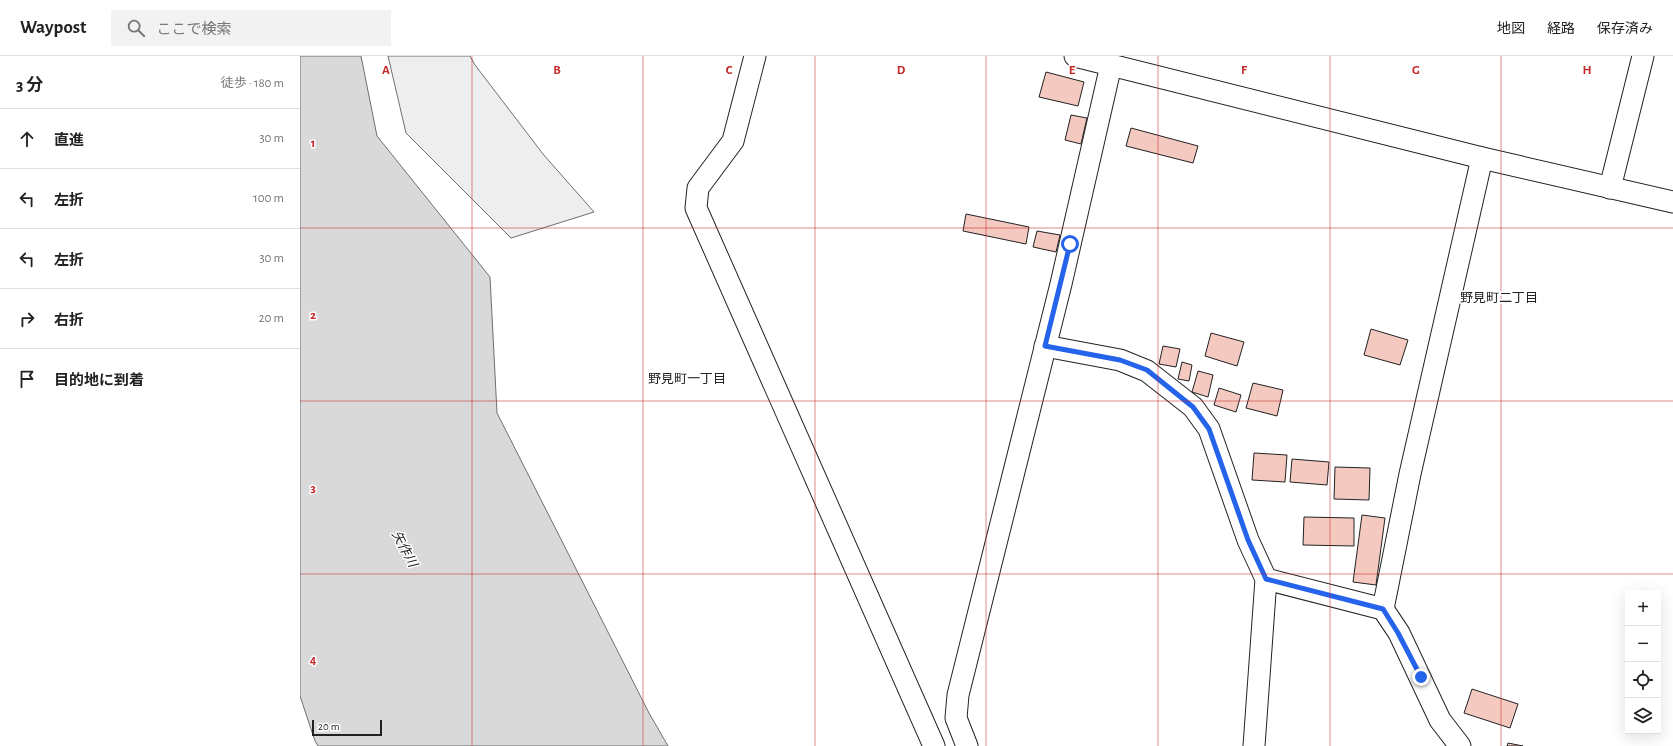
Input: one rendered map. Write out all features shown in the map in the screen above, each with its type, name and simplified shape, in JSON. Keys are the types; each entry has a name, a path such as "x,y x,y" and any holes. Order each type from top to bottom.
{"street":[{"path":"755,56 733,141 698,188 696,208 934,746"},
{"path":"1075,56 1482,158 1673,202"},
{"path":"1610,188 1643,56"},
{"path":"967,746 956,718 958,695 1045,346 1110,65"},
{"path":"1460,746 1440,720 1398,633 1383,609 1410,474 1482,158"},
{"path":"1045,346 1120,360 1147,370 1193,407 1209,429 1248,540 1266,579 1254,746"},
{"path":"1266,579 1383,609"}],"shaded area":[{"path":"388,56 470,56 475,65 543,154 594,212 511,238 406,133"}],"water":[{"name":"矢作川","path":"300,56 361,56 377,136 490,277 497,413 649,713 668,746 318,746 315,741 300,696"}],"building":[{"path":"1046,72 1084,82 1078,106 1039,97"},
{"path":"1071,115 1087,118 1081,144 1065,140"},
{"path":"1131,128 1198,146 1193,163 1126,146"},
{"path":"966,214 1029,227 1026,244 963,231"},
{"path":"1037,231 1060,235 1056,252 1033,247"},
{"path":"1371,329 1408,340 1400,365 1364,355"},
{"path":"1211,333 1244,342 1237,366 1205,356"},
{"path":"1163,346 1180,349 1176,367 1159,364"},
{"path":"1182,362 1192,365 1189,381 1178,379"},
{"path":"1198,371 1213,375 1208,397 1192,392"},
{"path":"1253,383 1283,390 1277,416 1246,408"},
{"path":"1219,388 1241,395 1236,412 1214,405"},
{"path":"1254,453 1287,455 1285,482 1252,480"},
{"path":"1292,459 1329,462 1327,485 1290,482"},
{"path":"1335,467 1370,468 1369,500 1334,499"},
{"path":"1362,515 1385,518 1376,585 1353,582"},
{"path":"1304,517 1354,518 1354,546 1303,545"},
{"path":"1472,689 1518,704 1510,728 1464,713"},
{"path":"1508,743 1523,746 1507,746"}],"district":[{"name":"野見町二丁目","path":"1499,298"},
{"name":"野見町一丁目","path":"687,379"}],"route":[{"path":"1070,244 1045,346 1120,360 1147,370 1193,407 1209,429 1248,540 1266,579 1383,609 1398,633 1421,677"}]}
